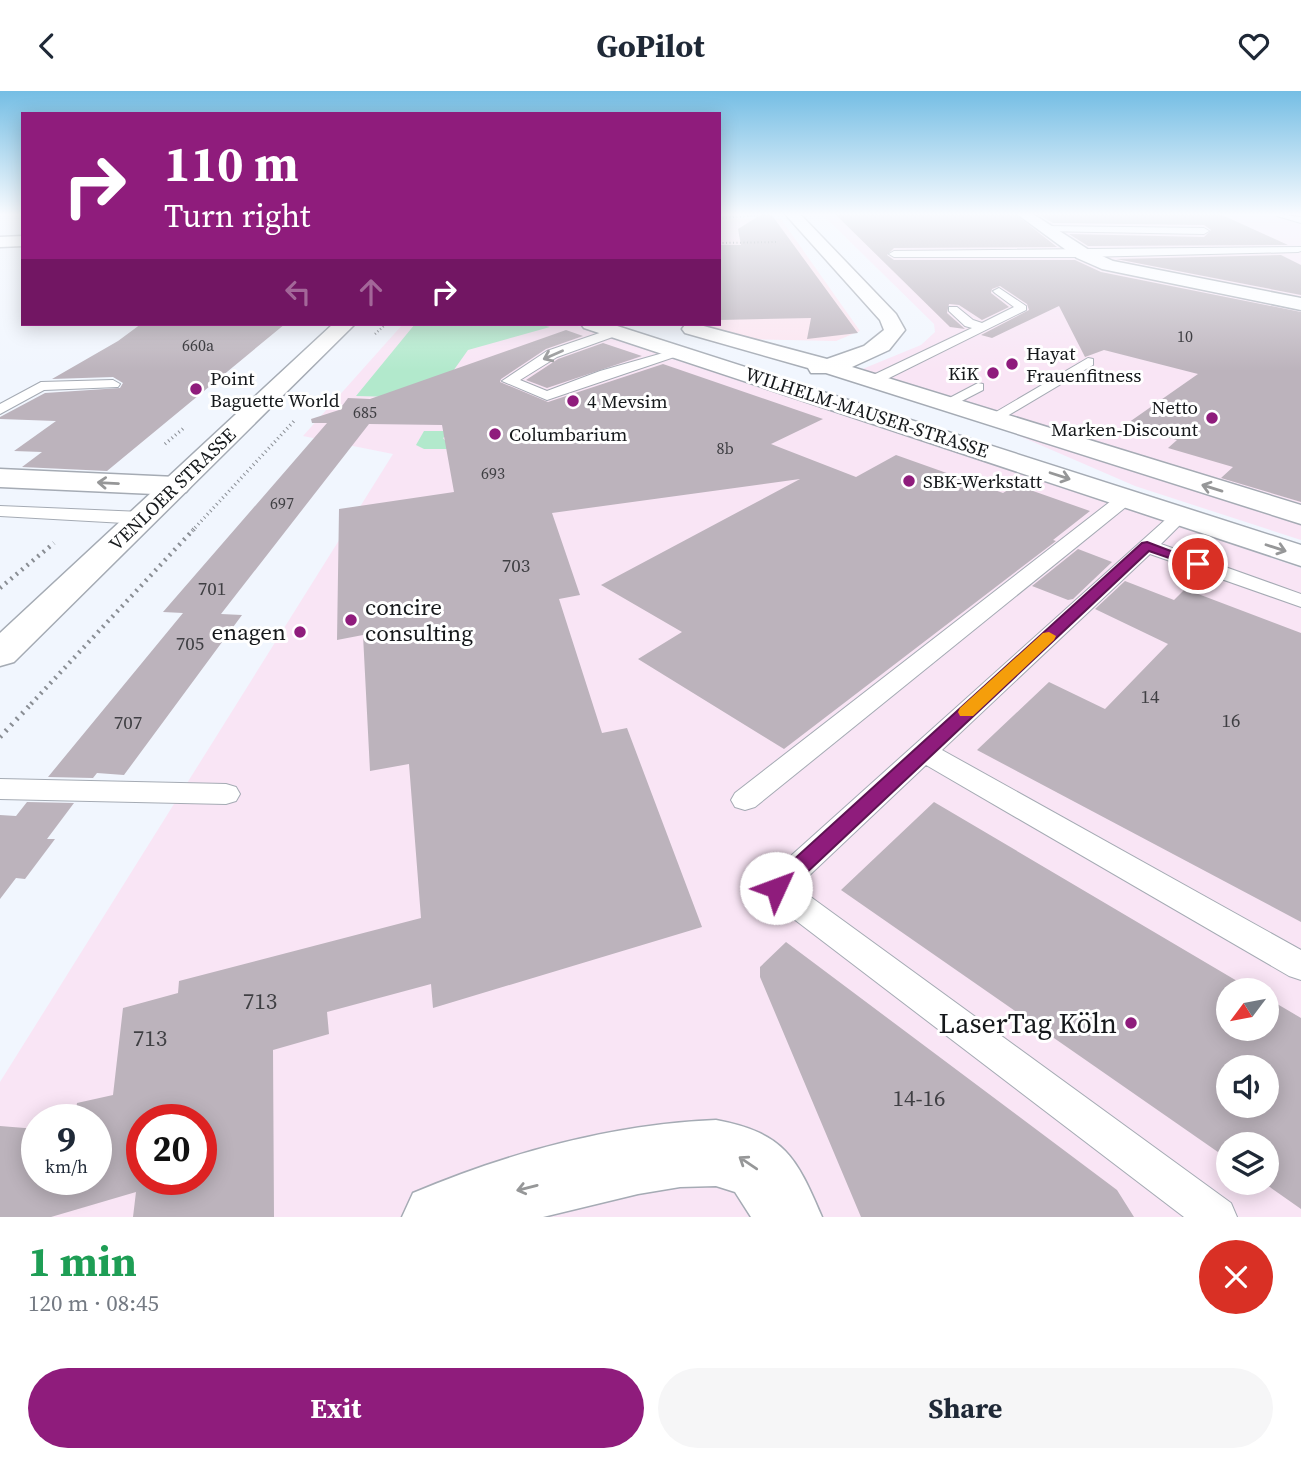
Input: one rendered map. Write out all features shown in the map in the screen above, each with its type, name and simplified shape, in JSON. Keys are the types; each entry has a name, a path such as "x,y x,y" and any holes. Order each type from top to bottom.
{"street":[{"path":"688,354 783,374 827,366 866,353 890,340 894,330 889,318 840,267"},
{"path":"1117,267 1301,304"},
{"path":"781,354 818,354 866,337 875,329 875,305"},
{"name":"VENLOER STRASSE","path":"0,654 343,326"},
{"name":"WILHELM-MAUSER-STRASSE","path":"598,326 1301,556"},
{"name":"WILHELM-MAUSER-STRASSE","path":"680,326 827,366 1301,515"},
{"path":"0,478 176,486"},
{"path":"437,1217 486,1199 575,1176 643,1160 712,1151 745,1158 768,1179 786,1217"}],"lane":[{"path":"872,381 1022,308 999,291"},
{"path":"953,309 968,323 982,327"},
{"path":"617,331 552,354 509,381 547,396 605,374 688,354"},
{"path":"992,419 1088,362"},
{"path":"0,410 41,386 113,384"},
{"path":"945,404 978,387"},
{"path":"745,800 1126,498"},
{"path":"0,511 142,518"},
{"path":"1180,516 776,888 1217,1217"},
{"path":"1147,546 1301,601"},
{"path":"924,752 1301,966"},
{"path":"0,789 226,794"}],"path":[{"path":"371,338 384,326"},
{"path":"0,737 299,415"}],"shaded area":[{"path":"721,267 815,267 860,331 836,341 743,339 695,326 721,326"},
{"path":"876,267 1301,267 1301,540 1135,486 874,373 860,370 921,345 935,332 934,324"},
{"path":"401,326 577,326 615,333 792,391 1301,568 1301,1217 0,1217 0,1082 393,454 303,436"}],"green space":[{"path":"413,326 550,327 468,350 434,398 356,396"},
{"path":"424,431 453,431 443,438 452,449 424,449 416,445"}],"building":[{"path":"721,267 809,267 858,333 807,339 811,318 721,320"},
{"path":"888,267 1089,267 1101,272 1301,312 1301,502 1221,478 1233,467 1168,448 1177,440 1125,425 1198,374 1104,350 1085,357 1059,306 992,338 981,335 1029,310 1027,304 1000,286 992,289 991,293 1009,307 982,320 959,305 949,304 947,313 965,329 950,327"},
{"path":"1155,267 1301,267 1301,295"},
{"path":"138,326 283,326 107,471 22,467 42,452 14,451 56,421 0,417 45,393 120,388 123,383 113,377 52,379 118,341"},
{"path":"566,330 583,336 546,349 500,382 548,402 663,364 823,419 771,444 856,477 896,455 1003,493 1016,485 1090,511 1053,540 1056,541 784,749 638,659 682,632 601,585 800,479 552,513 580,595 559,599 602,733 627,728 702,927 433,1008 431,984 327,1012 329,1034 273,1050 274,1217 133,1217 136,1195 217,1195 217,1104 126,1104 126,1195 51,1217 0,1217 0,1126 21,1128 21,1195 112,1195 112,1104 77,1104 113,1095 123,1008 178,993 179,981 421,918 409,764 370,771 363,635 337,640 339,509 454,492 442,425 369,424 221,614 242,615 124,775 97,773 93,778 48,777 183,613 163,612 327,423 312,423 311,419 339,410 348,398 370,399"},
{"path":"603,343 642,356 547,388 526,380 558,359"},
{"path":"1078,549 1112,562 1073,599 1068,600 1032,586"},
{"path":"1125,581 1174,600 1185,589 1301,633 1301,922 977,750 1049,682 1105,709 1168,644 1095,609"},
{"path":"27,802 74,803 47,839 55,839 25,879 16,878 0,899 0,815 16,816"},
{"name":"LaserTag Köln","path":"934,802 1232,978 1216,978 1216,1041 1279,1041 1279,1005 1301,1018 1301,1209 1279,1194 1279,1132 1216,1132 1216,1151 841,890"},
{"path":"786,942 1117,1190 1134,1217 861,1217 760,977 760,967"}],"slow traffic":[{"path":"967,712 1049,636"}],"place":[{"name":"Hayat Frauenfitness","path":"1012,364"},
{"name":"KiK","path":"993,373"},
{"name":"Point Baguette World","path":"196,389"},
{"name":"4 Mevsim","path":"573,401"},
{"name":"Netto Marken-Discount","path":"1212,418"},
{"name":"Columbarium","path":"495,434"},
{"name":"SBK-Werkstatt","path":"909,481"},
{"name":"concire consulting","path":"351,620"},
{"name":"enagen","path":"300,632"},
{"name":"LaserTag Köln","path":"1131,1023"}],"route":[{"path":"776,888 1147,546 1198,564"}]}
